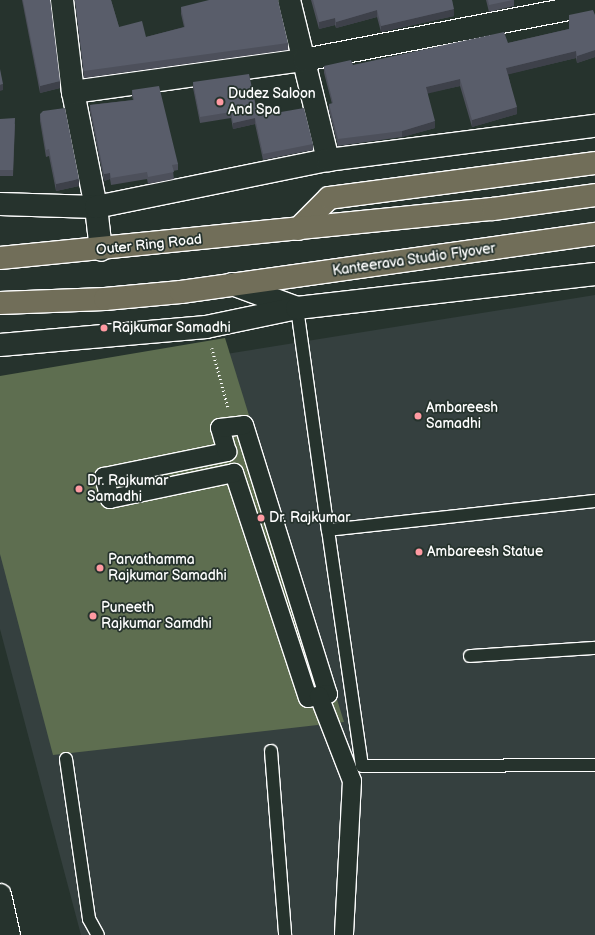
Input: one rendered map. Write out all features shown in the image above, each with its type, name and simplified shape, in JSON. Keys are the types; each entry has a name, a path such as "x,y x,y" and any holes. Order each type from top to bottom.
{"highway":[{"path":"298,229 329,198 595,163"},
{"path":"298,229 493,209 595,195"},
{"name":"Outer Ring Road","path":"0,258 101,250 298,229"},
{"name":"Kanteerava Studio Flyover","path":"232,284 595,234"},
{"path":"0,303 112,298 232,284"}],"street":[{"path":"289,0 328,160"},
{"path":"67,1 73,92 96,207 101,250"},
{"path":"73,92 304,60 595,4"},
{"path":"0,204 96,207 328,160 595,126"},
{"path":"0,345 206,327 297,308 595,274"},
{"path":"232,284 297,308"},
{"path":"244,425 328,694 319,696 308,698 234,473 110,499 104,477 227,452 220,428 244,425"},
{"path":"319,696 352,781 344,935"},
{"path":"0,895 9,935"}],"lane":[{"path":"297,308 362,766 595,765"},
{"path":"328,530 595,501"},
{"path":"470,656 595,648"},
{"path":"271,751 284,935"},
{"path":"66,759 89,919 98,935"}],"path":[{"path":"212,348 221,379"}],"shaded area":[{"path":"595,295 595,935 81,935 0,629 0,390"}],"green space":[{"path":"225,338 344,722 53,755 0,554 0,376"}],"building":[{"path":"23,0 50,0 60,81 40,86"},
{"path":"75,0 111,0 119,27 142,21 146,37 185,27 181,7 209,0 278,0 288,43 84,71"},
{"path":"313,0 452,0 454,9 381,26 377,10 336,22 335,18 319,22"},
{"path":"488,0 513,0 489,5"},
{"path":"593,10 595,15 595,50 577,56 576,51 506,68 517,107 472,120 460,79 426,87 435,121 402,131 338,139 329,104 333,103 324,66 351,60 353,65 504,32 508,43 569,29 569,15"},
{"path":"0,69 3,84 0,85"},
{"path":"249,74 258,116 304,108 313,144 263,154 255,118 233,123 231,112 200,117 193,82"},
{"path":"159,86 178,164 172,165 174,172 148,177 147,172 111,178 110,173 104,174 90,105 134,100 132,90"},
{"path":"65,108 79,179 56,184 49,149 46,150 40,114 43,111"},
{"path":"15,118 13,170 0,170 0,119"}],"place":[{"name":"Dudez Saloon And Spa","path":"220,102"},
{"name":"Rajkumar Samadhi","path":"104,328"},
{"name":"Ambareesh Samadhi","path":"418,416"},
{"name":"Dr. Rajkumar Samadhi","path":"79,489"},
{"name":"Dr. Rajkumar","path":"261,518"},
{"name":"Ambareesh Statue","path":"419,552"},
{"name":"Parvathamma Rajkumar Samadhi","path":"100,568"},
{"name":"Puneeth Rajkumar Samdhi","path":"93,616"}]}
